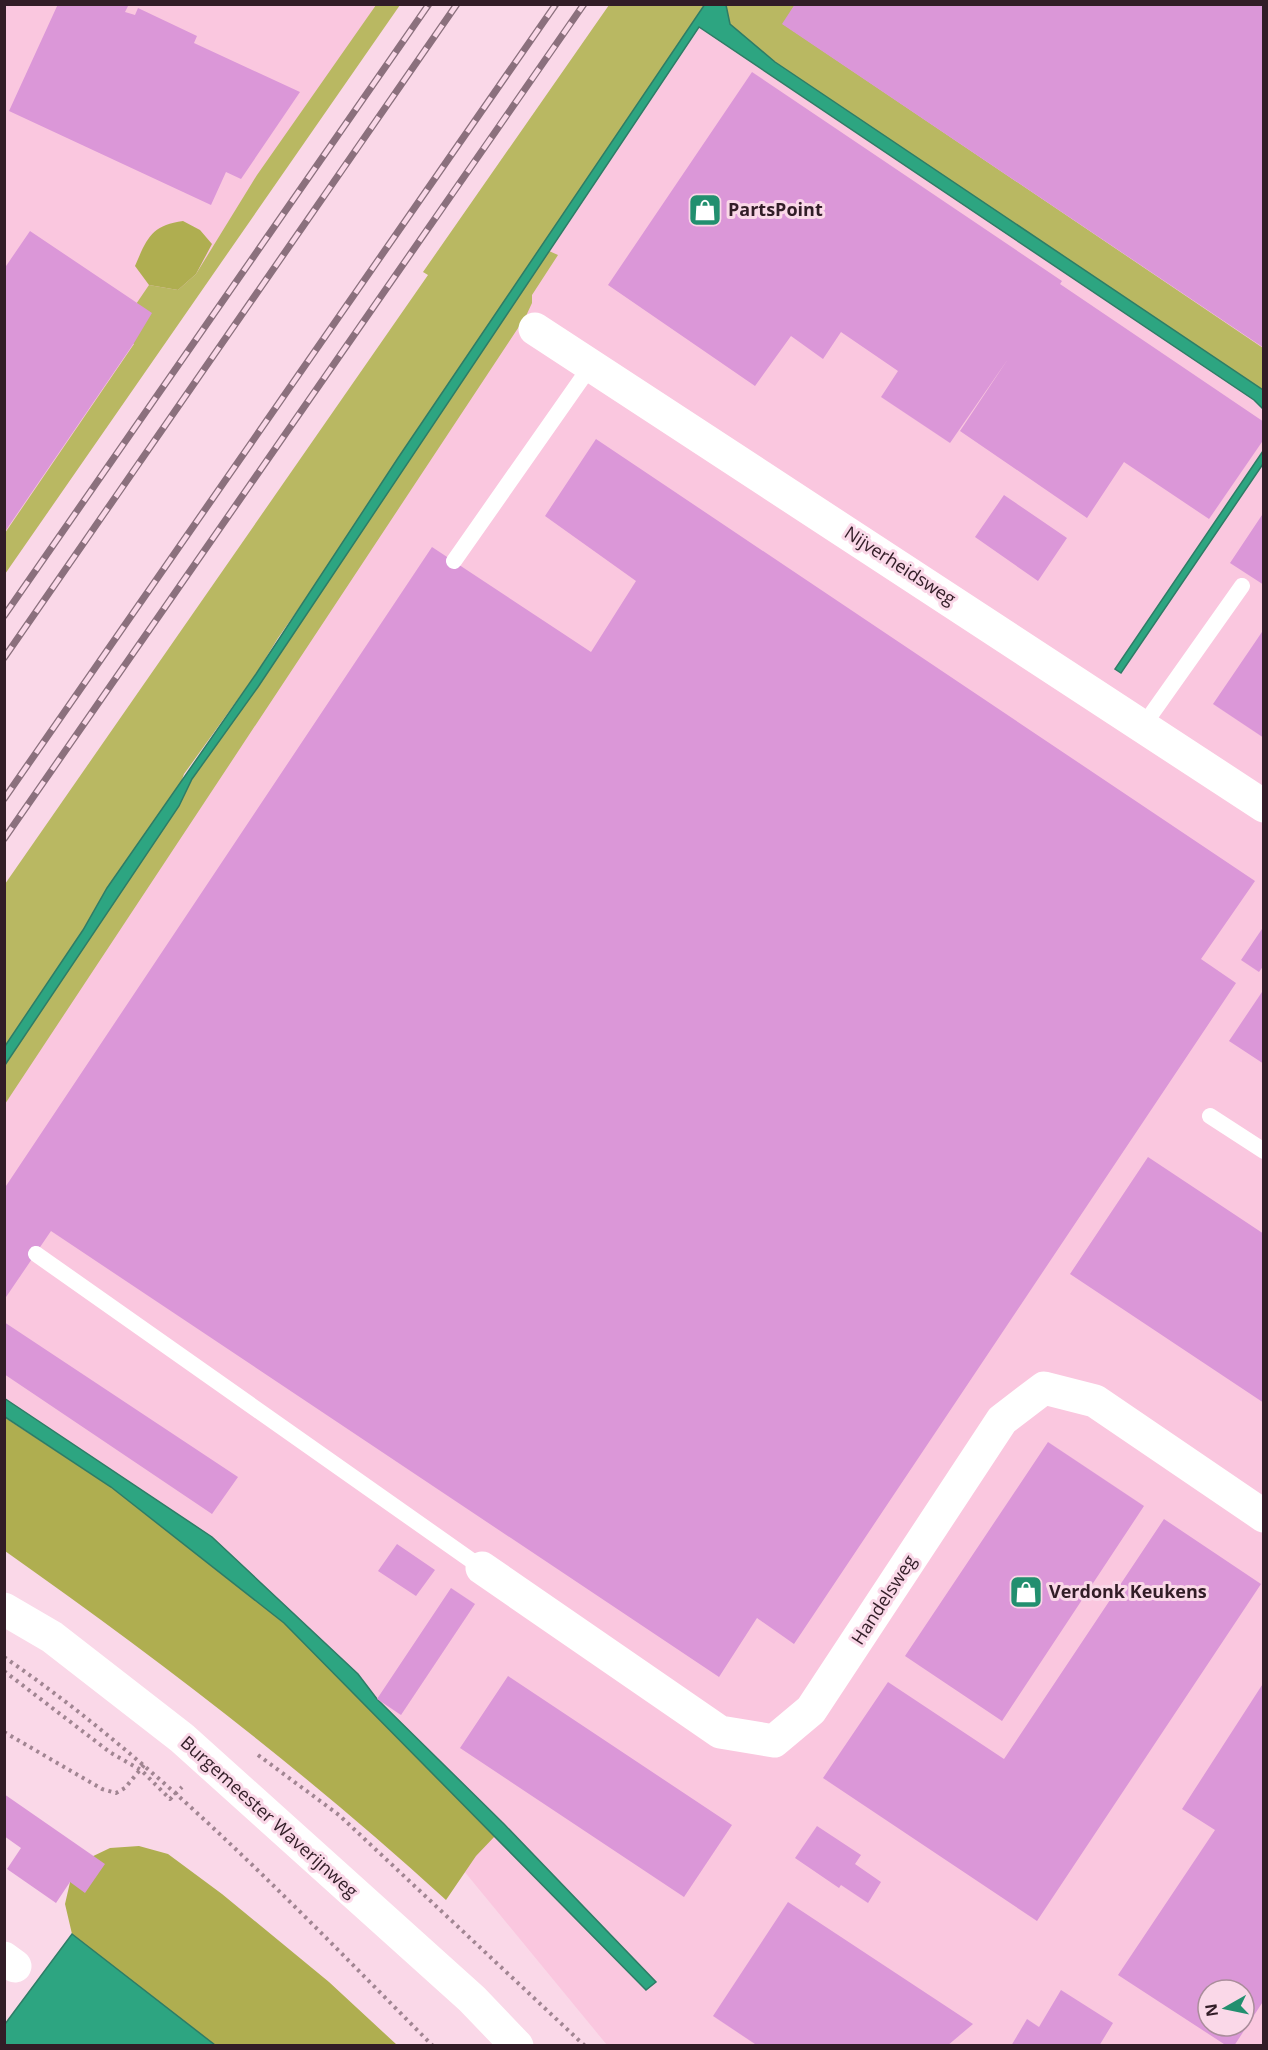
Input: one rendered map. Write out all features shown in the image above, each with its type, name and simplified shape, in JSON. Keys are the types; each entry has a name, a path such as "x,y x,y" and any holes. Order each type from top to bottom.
{"street":[{"name":"Nijverheidsweg","path":"535,329 592,364 1263,806"},
{"name":"Handelsweg","path":"482,1568 720,1732 774,1741 812,1710 1002,1420 1044,1388 1095,1401 1263,1516"},
{"name":"Burgemeester Waverijnweg","path":"4,1609 52,1637 182,1738 472,1999 517,2046"}],"lane":[{"path":"454,561 592,364"},
{"path":"1143,726 1242,586"},
{"path":"1210,1116 1263,1151"},
{"path":"36,1254 482,1568"}],"path":[{"path":"4,1657 144,1765 239,1851 433,2046"},
{"path":"4,1732 102,1789 116,1793 124,1788 144,1765"}],"shaded area":[{"path":"705,4 726,5 730,24 775,62 1263,390 1263,409 1254,400 699,27 258,687 192,779 179,806 5,1065 5,1046 83,930 107,888 256,674 398,458"},
{"path":"724,4 1263,5 1263,2045 607,2045 404,1798 5,1444 5,1065 700,27"},
{"path":"5,5 376,5 196,274 179,290 194,301 5,574"},
{"path":"376,5 400,5 5,574 5,533 134,344 117,332 149,285 178,290 196,274 257,175"},
{"path":"609,5 705,5 256,674 184,774 179,788 107,888 83,930 5,1046 5,884 428,275 423,272"},
{"path":"726,5 795,5 783,24 1263,348 1263,390 775,62 730,24"},
{"path":"183,221 200,230 212,244 196,274 178,290 149,285 135,266 143,248 157,230"},
{"path":"549,251 558,255 532,295 532,303 526,316 5,1104 5,1065 179,806 192,779 258,687"},
{"path":"1263,451 1263,464 1121,673 1115,669"},
{"path":"4,1398 212,1537 358,1674 377,1699 504,1824 656,1982 646,1990 284,1623 111,1487 5,1417"},
{"path":"4,1417 111,1487 284,1623 496,1835 476,1856 446,1900 340,1807 231,1718 119,1633 5,1551"},
{"path":"139,1846 168,1854 222,1894 329,1982 397,2045 215,2045 156,2001 72,1934 65,1904 71,1878 85,1860 110,1848"},
{"path":"72,1934 215,2045 5,2045 5,2024"}],"building":[{"path":"58,4 129,4 125,12 135,15 138,8 197,36 194,43 300,92 241,179 226,172 211,205 9,111"},
{"path":"795,4 1264,4 1264,348 782,24"},
{"path":"752,72 1062,281 1060,284 1264,422 1264,439 1209,519 1124,462 1087,518 960,431 1008,359 950,443 881,397 898,371 841,332 823,359 791,336 755,386 608,285"},
{"path":"30,231 152,313 134,343 4,533 4,269"},
{"path":"596,439 1255,881 1201,959 1236,983 794,1644 757,1618 719,1677 51,1231 4,1300 4,1189 432,547 591,652 636,581 545,516"},
{"path":"1004,495 1067,538 1038,581 975,537"},
{"path":"1264,512 1264,585 1230,563"},
{"path":"1264,629 1264,738 1213,704"},
{"path":"1264,926 1264,965 1259,972 1241,960"},
{"path":"1264,989 1264,1064 1229,1041"},
{"path":"1148,1157 1264,1234 1264,1403 1070,1274"},
{"path":"4,1322 238,1477 212,1514 4,1374"},
{"path":"1048,1442 1144,1506 1002,1721 905,1656"},
{"path":"1164,1519 1261,1584 1037,1921 823,1778 888,1682 1004,1759"},
{"path":"397,1544 435,1570 416,1596 378,1571"},
{"path":"451,1588 475,1604 401,1715 377,1699"},
{"path":"508,1676 732,1825 684,1897 460,1748"},
{"path":"1264,1682 1264,2000 1256,2012 1256,1978 1196,1978 1196,2026 1118,1975 1215,1830 1182,1809"},
{"path":"4,1794 105,1864 85,1893 70,1882 56,1903 7,1869 21,1848 4,1836"},
{"path":"817,1826 861,1855 855,1864 881,1882 868,1903 841,1885 839,1888 795,1858"},
{"path":"788,1902 973,2024 947,2046 758,2046 713,2016"},
{"path":"1061,1990 1113,2023 1099,2046 1011,2046 1027,2019 1039,2027"},
{"path":"1215,2038 1239,2038 1234,2046 1227,2046"}],"railway":[{"path":"4,616 429,4"},
{"path":"4,658 457,4"},
{"path":"4,799 556,4"},
{"path":"4,839 584,4"}],"place":[{"name":"PartsPoint","path":"705,210"},
{"name":"Verdonk Keukens","path":"1026,1592"}]}
